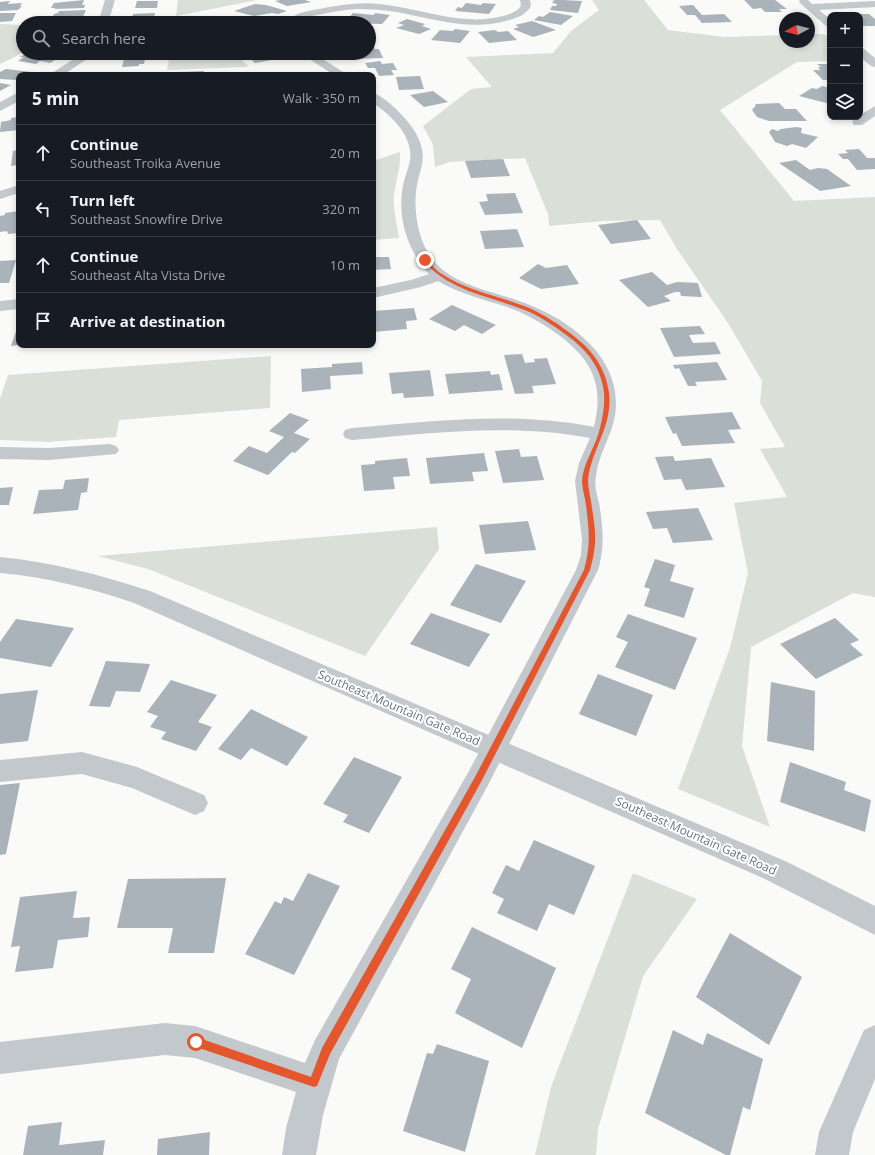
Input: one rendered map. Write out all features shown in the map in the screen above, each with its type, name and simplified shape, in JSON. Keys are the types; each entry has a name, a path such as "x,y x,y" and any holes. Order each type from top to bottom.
{"street":[{"path":"105,16 110,0"},
{"path":"303,16 337,8 366,6 394,8 453,21 480,22 498,20 519,14 526,6 525,0"},
{"path":"802,0 827,21"},
{"path":"811,7 875,4"},
{"path":"863,54 875,64"},
{"path":"60,72 80,60"},
{"path":"317,60 337,72"},
{"path":"0,107 16,98"},
{"path":"299,1155 314,1082 326,1051 478,779 587,570 592,550 592,529 585,481 590,461 601,434 606,411 606,392 600,369 587,349 552,322 524,308 469,290 440,275 425,260 416,244 409,209 409,190 416,166 416,148 409,132 396,115 376,99"},
{"path":"858,122 875,110"},
{"path":"0,195 16,190"},
{"path":"376,292 414,284 440,275"},
{"path":"0,306 16,304"},
{"path":"352,434 466,425 505,424 570,428 601,434"},
{"path":"0,453 49,454 109,450"},
{"name":"Southeast Mountain Gate Road","path":"0,565 62,574 104,584 142,597 775,870 875,921"},
{"path":"0,772 82,763 137,778 195,803"},
{"path":"0,1058 165,1039 196,1042 314,1082"},
{"path":"832,1155 836,1132 875,1041"}],"shaded area":[{"path":"178,0 257,0 176,16"},
{"path":"592,0 644,0 668,30 725,37 779,35 779,48 815,48 815,34 824,34 827,36 827,61 797,62 720,110 794,201 875,197 875,597 853,593 751,647 742,746 770,827 678,789 730,648 748,573 734,503 787,497 760,449 785,447 760,403 762,381 728,323 677,249 660,220 603,221 549,226 548,214 525,158 449,162 435,167 433,145 423,126 471,89 492,87 466,57 553,53 571,31 599,10"},
{"path":"0,24 16,25 16,56 0,64"},
{"path":"169,60 242,60 249,67 167,70"},
{"path":"400,152 400,163 394,195 399,238 376,240 376,160"},
{"path":"271,356 270,408 119,420 116,437 48,442 0,440 0,399 8,375"},
{"path":"437,527 439,549 365,656 148,569 98,556"},
{"path":"633,873 697,899 643,976 598,1129 596,1155 535,1155 551,1087"}],"building":[{"path":"84,0 82,5 85,5 84,8 51,8 54,3"},
{"path":"305,0 311,2 287,6 275,1"},
{"path":"554,0 582,1 578,13 550,10 552,6 556,6 557,4 552,3"},
{"path":"744,0 775,0 787,9 779,9 782,12 765,12 761,8 753,9"},
{"path":"10,1 8,4 22,3 20,6 22,6 18,10 0,11 0,2"},
{"path":"137,1 158,1 157,8 135,8"},
{"path":"466,3 481,5 483,3 496,4 489,14 455,11 458,7 462,8"},
{"path":"255,4 266,5 287,11 278,14 272,13 254,16 234,11"},
{"path":"693,5 702,15 724,14 732,22 702,23 695,15 687,15 679,6"},
{"path":"86,10 83,16 53,16 59,11"},
{"path":"550,12 573,16 561,25 534,20 539,16 543,17"},
{"path":"0,13 16,13 12,21 0,22"},
{"path":"155,13 154,16 133,16 133,14"},
{"path":"353,13 390,15 382,24 376,24 376,16 350,16"},
{"path":"863,14 869,14 875,19 875,26 863,26"},
{"path":"407,19 425,24 422,26 431,29 419,34 396,28 404,25 398,23"},
{"path":"532,21 556,30 533,37 513,29 519,27 515,25"},
{"path":"455,29 470,31 460,43 431,40 440,30 453,31"},
{"path":"495,30 498,32 508,31 517,40 489,43 478,32"},
{"path":"376,49 379,49 383,58 376,58"},
{"path":"55,60 50,63 40,61 36,64 18,61"},
{"path":"124,60 145,60 144,64 139,64 139,66 122,67"},
{"path":"252,60 272,60 255,63"},
{"path":"380,61 382,64 393,63 397,70 391,70 394,75 379,76 375,68 368,68 365,63"},
{"path":"817,64 827,64 827,80 823,80 813,70 820,70 818,67 821,67"},
{"path":"6,69 31,72 16,72 16,80 0,79 0,72"},
{"path":"204,71 204,72 179,72"},
{"path":"420,76 424,89 399,90 396,77"},
{"path":"0,83 11,85 0,91"},
{"path":"822,86 827,87 827,103 799,96 812,88 817,89"},
{"path":"433,91 448,102 424,107 410,95"},
{"path":"779,103 785,109 796,109 807,121 769,121 757,117 752,110 756,105 755,104"},
{"path":"16,117 16,130 0,132 1,122 11,120 11,118"},
{"path":"796,127 802,128 801,133 818,137 806,148 792,144 787,146 775,142 769,132 772,129 778,131 781,129"},
{"path":"859,149 867,158 875,158 875,169 857,170 848,159 843,159 838,154 848,153 845,150"},
{"path":"16,150 16,165 11,166 13,151"},
{"path":"503,159 510,176 471,178 465,161"},
{"path":"796,160 810,170 818,168 827,169 851,186 820,191 779,163"},
{"path":"515,193 523,213 485,215 479,202 488,201 486,194"},
{"path":"16,211 16,233 8,234 7,231 0,232 0,216 5,215 5,213"},
{"path":"637,220 651,239 611,244 598,225"},
{"path":"517,229 524,247 485,249 480,231"},
{"path":"376,257 389,257 391,269 376,270"},
{"path":"16,260 9,283 0,283 0,261"},
{"path":"538,264 546,268 567,265 579,284 541,289 519,278"},
{"path":"652,272 667,285 677,282 698,283 702,297 681,296 680,292 675,292 664,296 671,301 648,307 619,280"},
{"path":"452,305 496,325 482,334 464,325 455,331 429,319"},
{"path":"414,308 417,320 406,321 407,329 376,332 376,311"},
{"path":"700,326 705,334 689,335 693,343 715,342 721,354 674,357 660,328"},
{"path":"16,331 16,345 11,346"},
{"path":"522,354 525,363 535,362 534,359 547,358 556,384 532,386 534,393 515,394 504,355"},
{"path":"362,362 363,374 330,376 331,389 302,392 301,369 332,367 332,364"},
{"path":"717,362 727,380 695,382 697,386 688,386 679,368 675,369 673,365"},
{"path":"430,370 434,396 404,398 403,393 392,394 389,373"},
{"path":"490,371 491,375 499,374 503,390 449,394 445,374"},
{"path":"732,412 741,429 728,430 735,443 682,446 676,433 673,434 665,417"},
{"path":"290,413 309,420 294,433 310,439 295,453 292,452 268,475 233,461 249,446 267,453 284,437 269,431"},
{"path":"519,449 521,457 537,456 544,480 503,483 495,451"},
{"path":"484,453 488,471 472,472 474,481 430,484 426,458"},
{"path":"673,456 675,461 711,458 725,487 686,490 681,479 664,480 655,457"},
{"path":"407,458 410,476 393,477 395,489 364,491 361,465 375,464 375,461"},
{"path":"89,478 87,492 81,493 78,510 33,514 39,490 63,489 65,480"},
{"path":"13,487 9,505 0,505 0,488"},
{"path":"698,508 713,540 673,543 667,528 653,529 646,512"},
{"path":"528,521 536,550 485,554 479,525"},
{"path":"655,559 675,565 670,581 694,588 684,618 644,606 650,589 644,587"},
{"path":"476,564 526,581 501,623 450,605"},
{"path":"431,613 490,634 469,667 410,644"},
{"path":"628,614 697,638 675,690 615,667 628,642 616,637"},
{"path":"835,618 859,640 850,644 863,655 816,679 780,644"},
{"path":"16,619 74,628 51,667 0,658 0,642"},
{"path":"106,661 150,664 140,692 116,691 110,707 89,706"},
{"path":"598,674 653,695 636,736 579,714"},
{"path":"171,680 217,695 198,722 212,727 196,751 161,739 166,732 150,727 158,716 147,712"},
{"path":"771,682 815,691 814,751 767,741"},
{"path":"38,690 28,741 0,744 0,694"},
{"path":"251,709 308,737 287,766 251,748 241,760 218,749"},
{"path":"354,757 402,777 369,833 343,822 348,815 323,804"},
{"path":"790,762 846,782 844,790 871,800 865,832 780,802"},
{"path":"20,783 6,854 0,855 0,785"},
{"path":"534,840 595,866 574,915 549,904 537,931 497,913 504,899 492,893 506,865 519,871"},
{"path":"308,873 340,886 294,975 245,954 275,901 281,904 284,897 293,901"},
{"path":"226,878 214,953 168,953 173,928 117,928 128,879"},
{"path":"77,891 73,918 90,917 88,937 58,940 53,968 15,972 20,946 11,947 20,897"},
{"path":"472,927 556,968 522,1048 455,1013 471,979 451,969"},
{"path":"730,933 802,977 769,1045 696,997"},
{"path":"673,1030 703,1045 707,1033 763,1059 750,1110 743,1107 730,1155 726,1155 645,1113"},
{"path":"437,1044 489,1061 465,1152 403,1131 427,1053 433,1054"},
{"path":"62,1122 59,1145 105,1140 103,1155 23,1155 28,1126"},
{"path":"210,1132 209,1155 157,1155 158,1139"}],"route":[{"path":"196,1042 314,1082 326,1051 478,779 587,570 592,550 592,529 585,481 590,461 601,434 606,411 606,392 600,369 587,349 552,322 524,308 469,290 440,275 425,260"}]}
